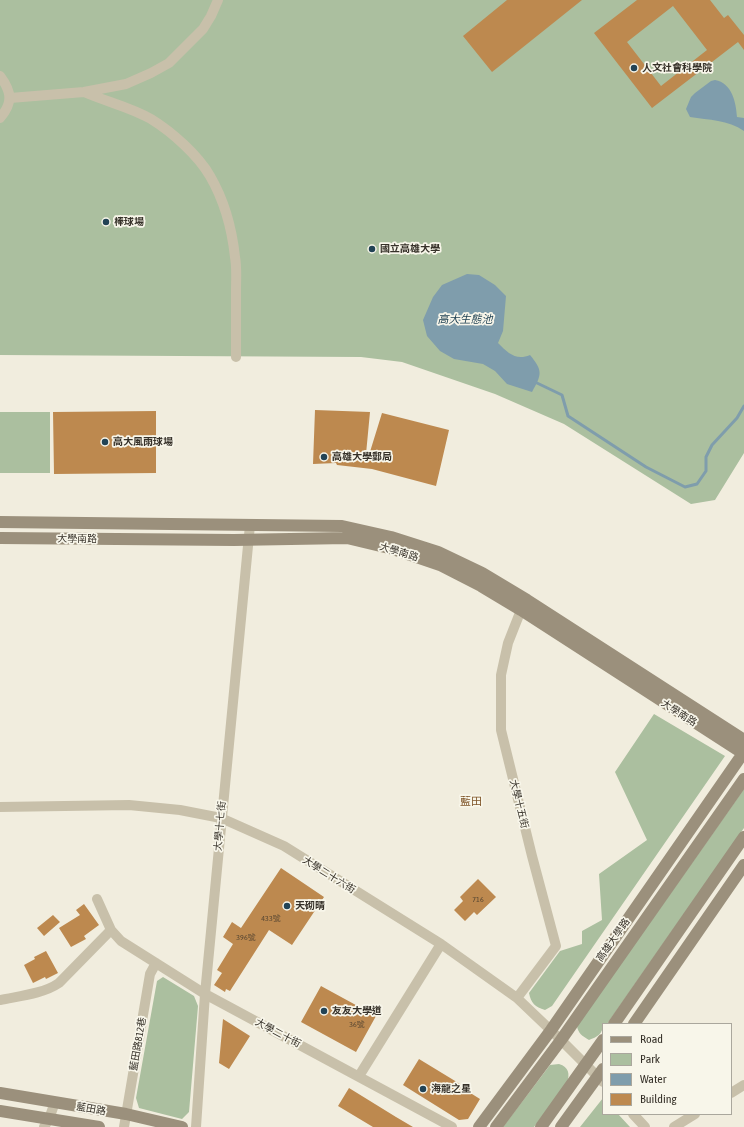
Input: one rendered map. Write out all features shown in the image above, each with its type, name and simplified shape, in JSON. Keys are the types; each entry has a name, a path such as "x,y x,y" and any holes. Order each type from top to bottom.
{"street":[{"path":"10,98 84,92 126,84 151,73 169,64 203,29 218,0"},
{"path":"0,76 7,86 10,98 7,108 0,118"},
{"path":"84,92 102,100 127,107 152,120 175,137 210,175 220,198 233,240 236,259 236,357"},
{"name":"大學南路","path":"0,522 342,526 391,537 438,552 482,573 524,605 744,753"},
{"name":"大學十七街","path":"196,1127 205,994 250,525"},
{"name":"大學南路","path":"0,538 347,538 393,549 440,565 481,586 524,605 744,740"},
{"name":"大學十五街","path":"517,998 556,946 501,730 501,675 508,643 524,605"},
{"name":"高雄大學路","path":"479,1127 551,1030 744,753"},
{"name":"高雄大學路","path":"496,1127 561,1040 744,779"},
{"name":"大學二十六街","path":"0,807 129,805 180,810 221,818 284,846 441,944 517,998 586,1064 601,1076"},
{"path":"615,1023 744,836"},
{"path":"635,1023 744,865"},
{"name":"大學二十街","path":"97,899 111,930 121,941 205,994 452,1127"},
{"path":"0,1000 53,988 111,930"},
{"path":"358,1076 441,944"},
{"name":"藍田路812巷","path":"124,1127 150,974 156,963"},
{"path":"541,1127 602,1041"},
{"path":"561,1127 601,1076"},
{"path":"732,1092 744,1085"},
{"name":"藍田路","path":"0,1092 126,1114 182,1127"},
{"path":"47,1123 55,1102"},
{"name":"藍田路","path":"0,1111 47,1123 99,1127"},
{"path":"634,1115 645,1127"},
{"path":"674,1127 694,1115"}],"green space":[{"name":"國立高雄大學","path":"0,0 744,0 744,453 715,500 691,504 564,424 495,394 402,362 361,357 0,355"},
{"path":"0,412 50,412 50,473 0,473"},
{"path":"654,714 725,756 552,1006 545,1010 542,1009 534,1004 529,993 560,951 582,944 582,931 602,920 599,874 647,840 615,772"},
{"path":"744,789 744,828 608,1023 602,1023 601,1033 589,1040 582,1036 577,1026"},
{"path":"163,977 194,996 198,1006 189,1112 182,1119 139,1108 136,1098 157,981"},
{"path":"559,1064 565,1067 568,1071 567,1083 534,1127 503,1127 550,1065"},
{"path":"602,1099 602,1115 619,1115 630,1127 580,1127"}],"water":[{"path":"715,80 725,85 732,94 736,105 737,117 744,118 744,131 738,127 725,123 690,117 686,109 691,97 711,81"},
{"name":"高大生態池","path":"467,274 479,275 495,285 506,296 503,331 498,343 512,355 525,357 530,355 534,360 540,373 538,381 532,392 507,384 495,371 483,364 454,359 440,351 427,336 423,320 433,297 442,285"}],"building":[{"path":"507,0 582,0 492,72 463,36"},
{"name":"人文社會科學院","path":"637,0 710,0 724,18 728,15 744,35 744,50 738,42 652,108 594,33","holes":["673,6 707,50 661,86 627,42"]},
{"path":"315,410 370,412 366,454 369,455 382,413 449,430 436,486 372,469 337,465 336,463 313,464"},
{"name":"高大風雨球場","path":"156,411 156,473 54,474 53,412"},
{"name":"天砌晴","path":"281,868 324,897 292,945 269,930 230,991 226,989 225,992 214,985 222,973 217,970 233,944 223,937 232,922 241,928"},
{"path":"478,879 496,897 477,915 474,912 465,921 454,910 463,901 460,897"},
{"path":"84,904 99,925 84,936 86,939 71,947 59,928 80,915 76,910"},
{"path":"53,915 60,922 44,936 37,928"},
{"path":"46,951 58,973 33,983 24,965 35,959 34,957"},
{"path":"321,986 376,1016 356,1052 301,1022"},
{"path":"223,1019 250,1036 229,1069 219,1063"},
{"name":"海龍之星","path":"419,1059 465,1087 464,1089 480,1099 468,1119 459,1120 403,1085"},
{"path":"349,1088 413,1127 373,1127 338,1106"}],"waterway":[{"path":"537,383 562,395 568,416 646,467 685,487 697,484 706,471 706,457 712,445 737,418 744,406"}],"place":[{"name":"人文社會科學院","path":"634,68"},
{"name":"棒球場","path":"106,222"},
{"name":"國立高雄大學","path":"372,249"},
{"name":"高大風雨球場","path":"105,442"},
{"name":"高雄大學郵局","path":"324,457"},
{"name":"天砌晴","path":"287,906"},
{"name":"友友大學道","path":"324,1011"},
{"name":"海龍之星","path":"423,1089"}],"district":[{"name":"藍田","path":"471,802"}]}
